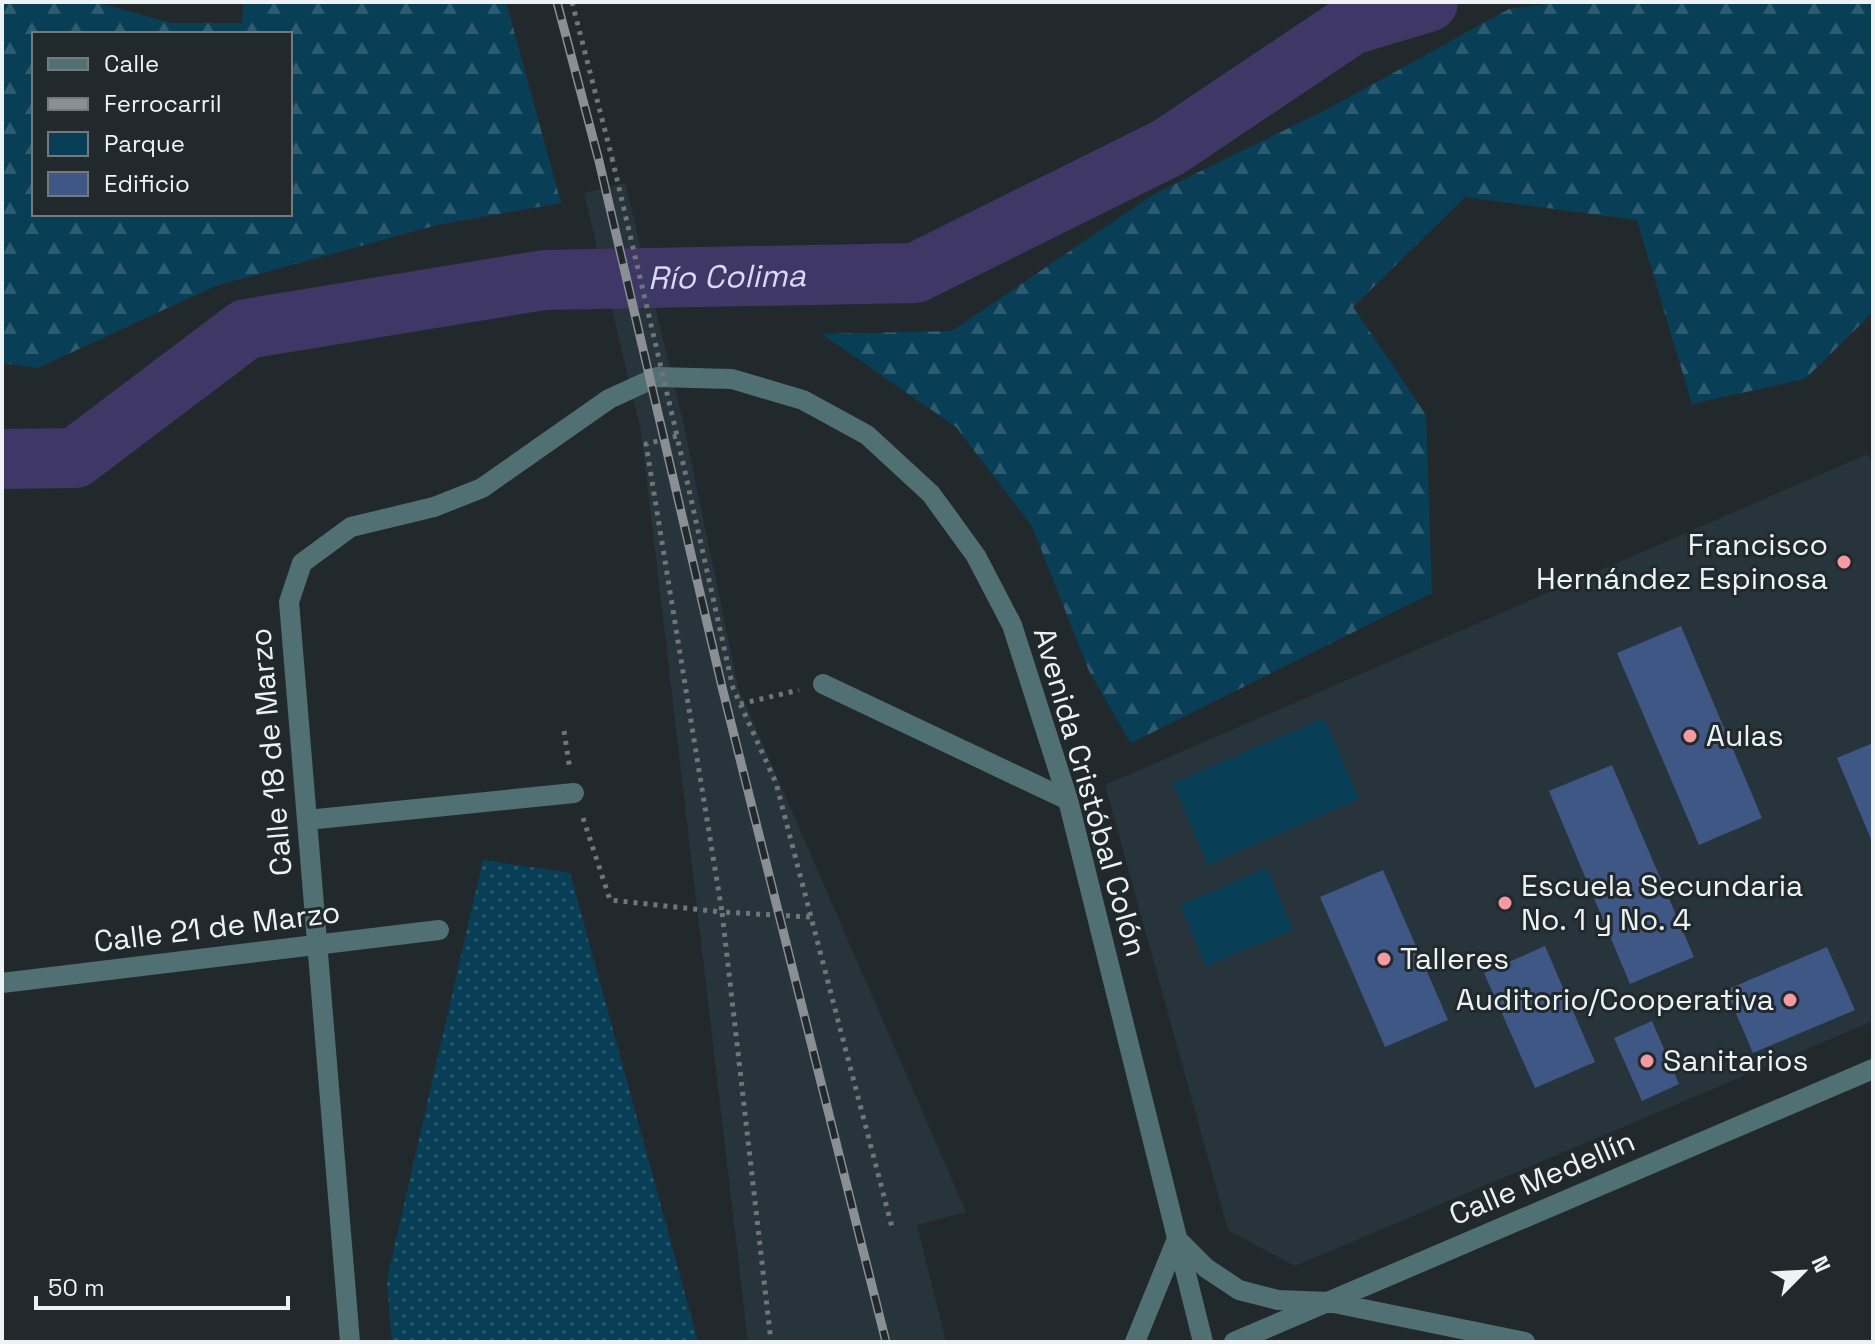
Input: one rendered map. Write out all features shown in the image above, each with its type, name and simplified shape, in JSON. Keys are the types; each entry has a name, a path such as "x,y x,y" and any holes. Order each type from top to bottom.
{"street":[{"name":"Avenida Cristóbal Colón","path":"657,377 732,379 803,400 867,435 931,494 976,556 1012,625 1068,800 1203,1342"},
{"name":"Calle 18 de Marzo","path":"350,1342 289,602 302,563 351,527 434,507 482,488 609,399 657,377"},
{"path":"823,684 1068,800"},
{"path":"307,820 574,793"},
{"name":"Calle 21 de Marzo","path":"2,983 439,930"},
{"name":"Calle Medellín","path":"1234,1342 1873,1069"},
{"path":"1135,1342 1177,1239 1206,1268 1239,1290 1278,1300 1329,1302 1525,1342"}],"path":[{"path":"572,2 612,158 733,688 776,783 893,1231"},
{"path":"677,436 646,444 722,912 771,1342"},
{"path":"740,704 823,684"},
{"path":"564,731 574,793 610,900 722,912 810,917"}],"shaded area":[{"path":"625,183 683,421 738,687 966,1212 917,1225 946,1342 748,1342 641,431 584,193"},
{"name":"Escuela Secundaria No. 1 y No. 4","path":"1868,454 1873,466 1873,1021 1295,1266 1228,1230 1105,785"}],"green space":[{"path":"2,2 96,2 170,23 242,23 243,2 506,2 561,203 437,225 215,286 38,368 2,363"},
{"path":"1562,2 1873,2 1873,312 1805,379 1692,404 1637,220 1465,197 1353,307 1426,415 1432,593 1131,743 1089,671 1032,526 956,427 822,334 952,331 1154,194 1326,110 1509,9"},
{"path":"1324,718 1359,799 1208,865 1173,783"},
{"path":"483,860 570,873 698,1342 392,1342 387,1279"},
{"path":"1267,868 1293,930 1206,966 1180,905"}],"building":[{"name":"Aulas","path":"1681,626 1762,818 1699,845 1617,653"},
{"path":"1873,743 1873,844 1837,758"},
{"path":"1612,765 1694,957 1630,984 1549,791"},
{"name":"Talleres","path":"1383,870 1448,1020 1385,1047 1320,897"},
{"path":"1545,946 1595,1062 1535,1088 1484,973"},
{"name":"Auditorio/Cooperativa","path":"1827,947 1855,1010 1753,1053 1726,990"},
{"name":"Sanitarios","path":"1652,1021 1679,1084 1642,1101 1614,1038"}],"waterway":[{"name":"Río Colima","path":"2,459 75,458 246,329 544,280 915,273 1169,147 1351,25 1428,2"}],"railway":[{"path":"557,2 599,161 723,691 886,1342"}],"place":[{"name":"Francisco Hernández Espinosa","path":"1844,562"},
{"name":"Aulas","path":"1690,736"},
{"name":"Escuela Secundaria No. 1 y No. 4","path":"1505,903"},
{"name":"Talleres","path":"1384,959"},
{"name":"Auditorio/Cooperativa","path":"1790,1000"},
{"name":"Sanitarios","path":"1647,1061"}]}
